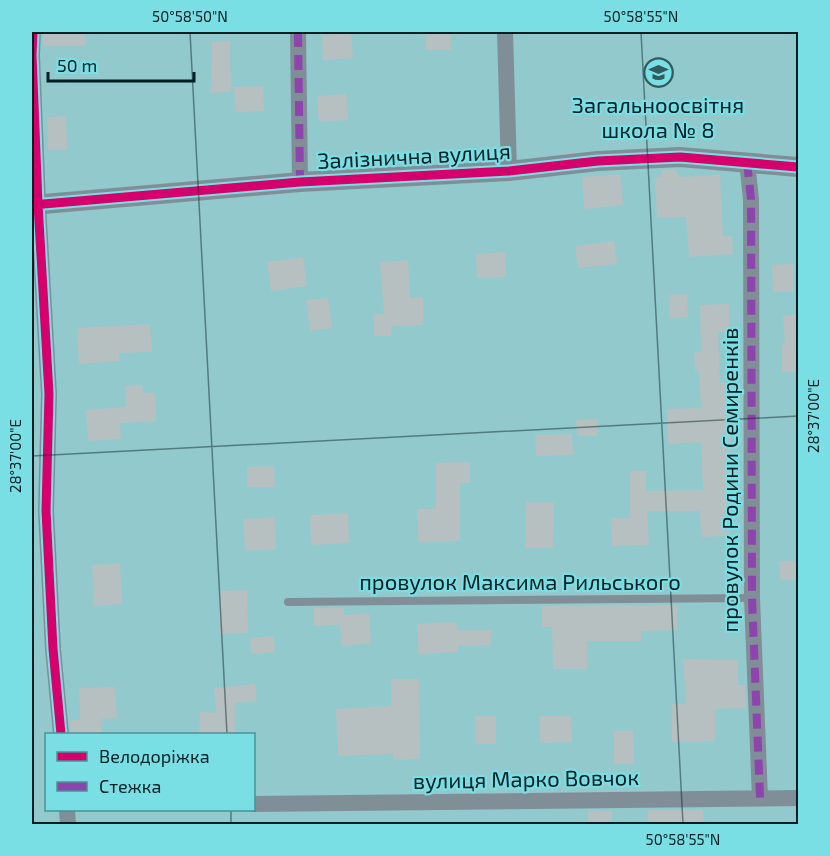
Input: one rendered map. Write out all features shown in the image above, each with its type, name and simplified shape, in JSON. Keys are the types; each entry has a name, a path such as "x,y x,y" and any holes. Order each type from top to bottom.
{"street":[{"path":"33,32 34,204 49,394 46,511 53,649 61,733"},
{"path":"298,32 300,182"},
{"path":"506,32 508,171"},
{"name":"Залізнична вулиця","path":"34,204 300,182 508,171 598,161 680,157 798,167"},
{"name":"провулок Родини Семиренків","path":"747,162 751,199 752,598 760,798"},
{"name":"вулиця Марко Вовчок","path":"255,804 798,798"}],"lane":[{"name":"провулок Максима Рильського","path":"288,602 752,598"}],"building":[{"path":"43,32 85,32 85,46 43,46"},
{"path":"426,32 451,32 451,50 426,50"},
{"path":"351,33 353,58 323,60 322,35"},
{"path":"230,41 231,92 211,93 212,42"},
{"path":"263,86 264,111 235,112 234,87"},
{"path":"346,94 348,120 319,122 317,96"},
{"path":"66,116 67,150 48,150 48,117"},
{"path":"675,169 680,177 720,175 723,236 732,236 733,254 689,257 686,217 657,218 655,177 660,177 663,170"},
{"path":"620,174 623,205 584,209 582,177"},
{"path":"614,241 617,264 578,268 575,246"},
{"path":"505,252 506,277 477,278 476,254"},
{"path":"303,257 307,286 271,291 267,262"},
{"path":"408,260 410,298 423,297 423,325 391,326 391,336 374,336 374,314 384,314 380,262"},
{"path":"793,264 794,291 773,292 772,265"},
{"path":"687,294 688,317 670,318 669,295"},
{"path":"328,298 332,328 310,331 306,300"},
{"path":"729,304 729,332 718,332 720,383 729,383 732,483 728,483 730,536 701,537 700,511 647,511 649,545 612,546 611,518 630,518 630,471 646,471 646,491 703,490 701,442 668,444 667,409 701,408 699,371 695,371 694,353 701,352 700,305"},
{"path":"798,314 798,372 782,372 782,343 785,343 783,316"},
{"path":"150,324 152,352 119,353 119,361 79,364 77,328"},
{"path":"142,385 143,393 155,393 156,421 120,423 121,439 88,441 86,410 126,407 125,386"},
{"path":"597,419 597,436 577,436 576,420"},
{"path":"572,434 573,455 536,456 535,435"},
{"path":"470,462 470,483 460,483 460,541 418,542 417,509 436,509 436,463"},
{"path":"274,466 275,487 247,487 247,467"},
{"path":"526,502 554,502 553,548 525,548"},
{"path":"348,513 349,543 311,545 310,515"},
{"path":"275,517 276,549 245,551 243,519"},
{"path":"779,561 798,561 798,580 780,580"},
{"path":"120,563 122,604 94,606 92,565"},
{"path":"247,590 248,633 220,634 219,591"},
{"path":"677,605 677,630 641,631 641,641 587,641 587,669 553,669 552,627 542,627 542,606"},
{"path":"314,608 344,608 344,615 369,613 371,643 342,646 340,625 314,626"},
{"path":"456,622 457,630 491,630 491,645 458,646 458,652 418,654 417,624"},
{"path":"274,636 275,652 251,654 250,638"},
{"path":"683,659 738,660 738,685 745,685 746,708 715,709 715,741 672,742 672,704 686,704"},
{"path":"391,679 419,679 420,759 393,760 393,754 338,756 336,709 391,706"},
{"path":"255,684 257,701 235,703 235,733 199,733 200,712 216,713 214,688"},
{"path":"115,687 117,718 101,719 102,733 71,733 70,720 80,720 79,688"},
{"path":"475,716 496,716 496,744 475,744"},
{"path":"540,716 571,716 572,742 540,743"},
{"path":"614,731 633,731 634,764 614,764"},
{"path":"648,810 703,810 704,825 648,825"},
{"path":"588,811 612,811 612,825 588,825"}],"marked path":[{"path":"298,32 300,182"},
{"path":"747,162 751,199 752,598 760,798"}],"cycle path":[{"path":"33,32 38,204 49,394 46,511 53,649 61,733"},
{"path":"32,205 300,182 509,171 598,161 680,157 798,167"}],"place":[{"name":"Загальноосвітня школа № 8","path":"658,73"}]}
